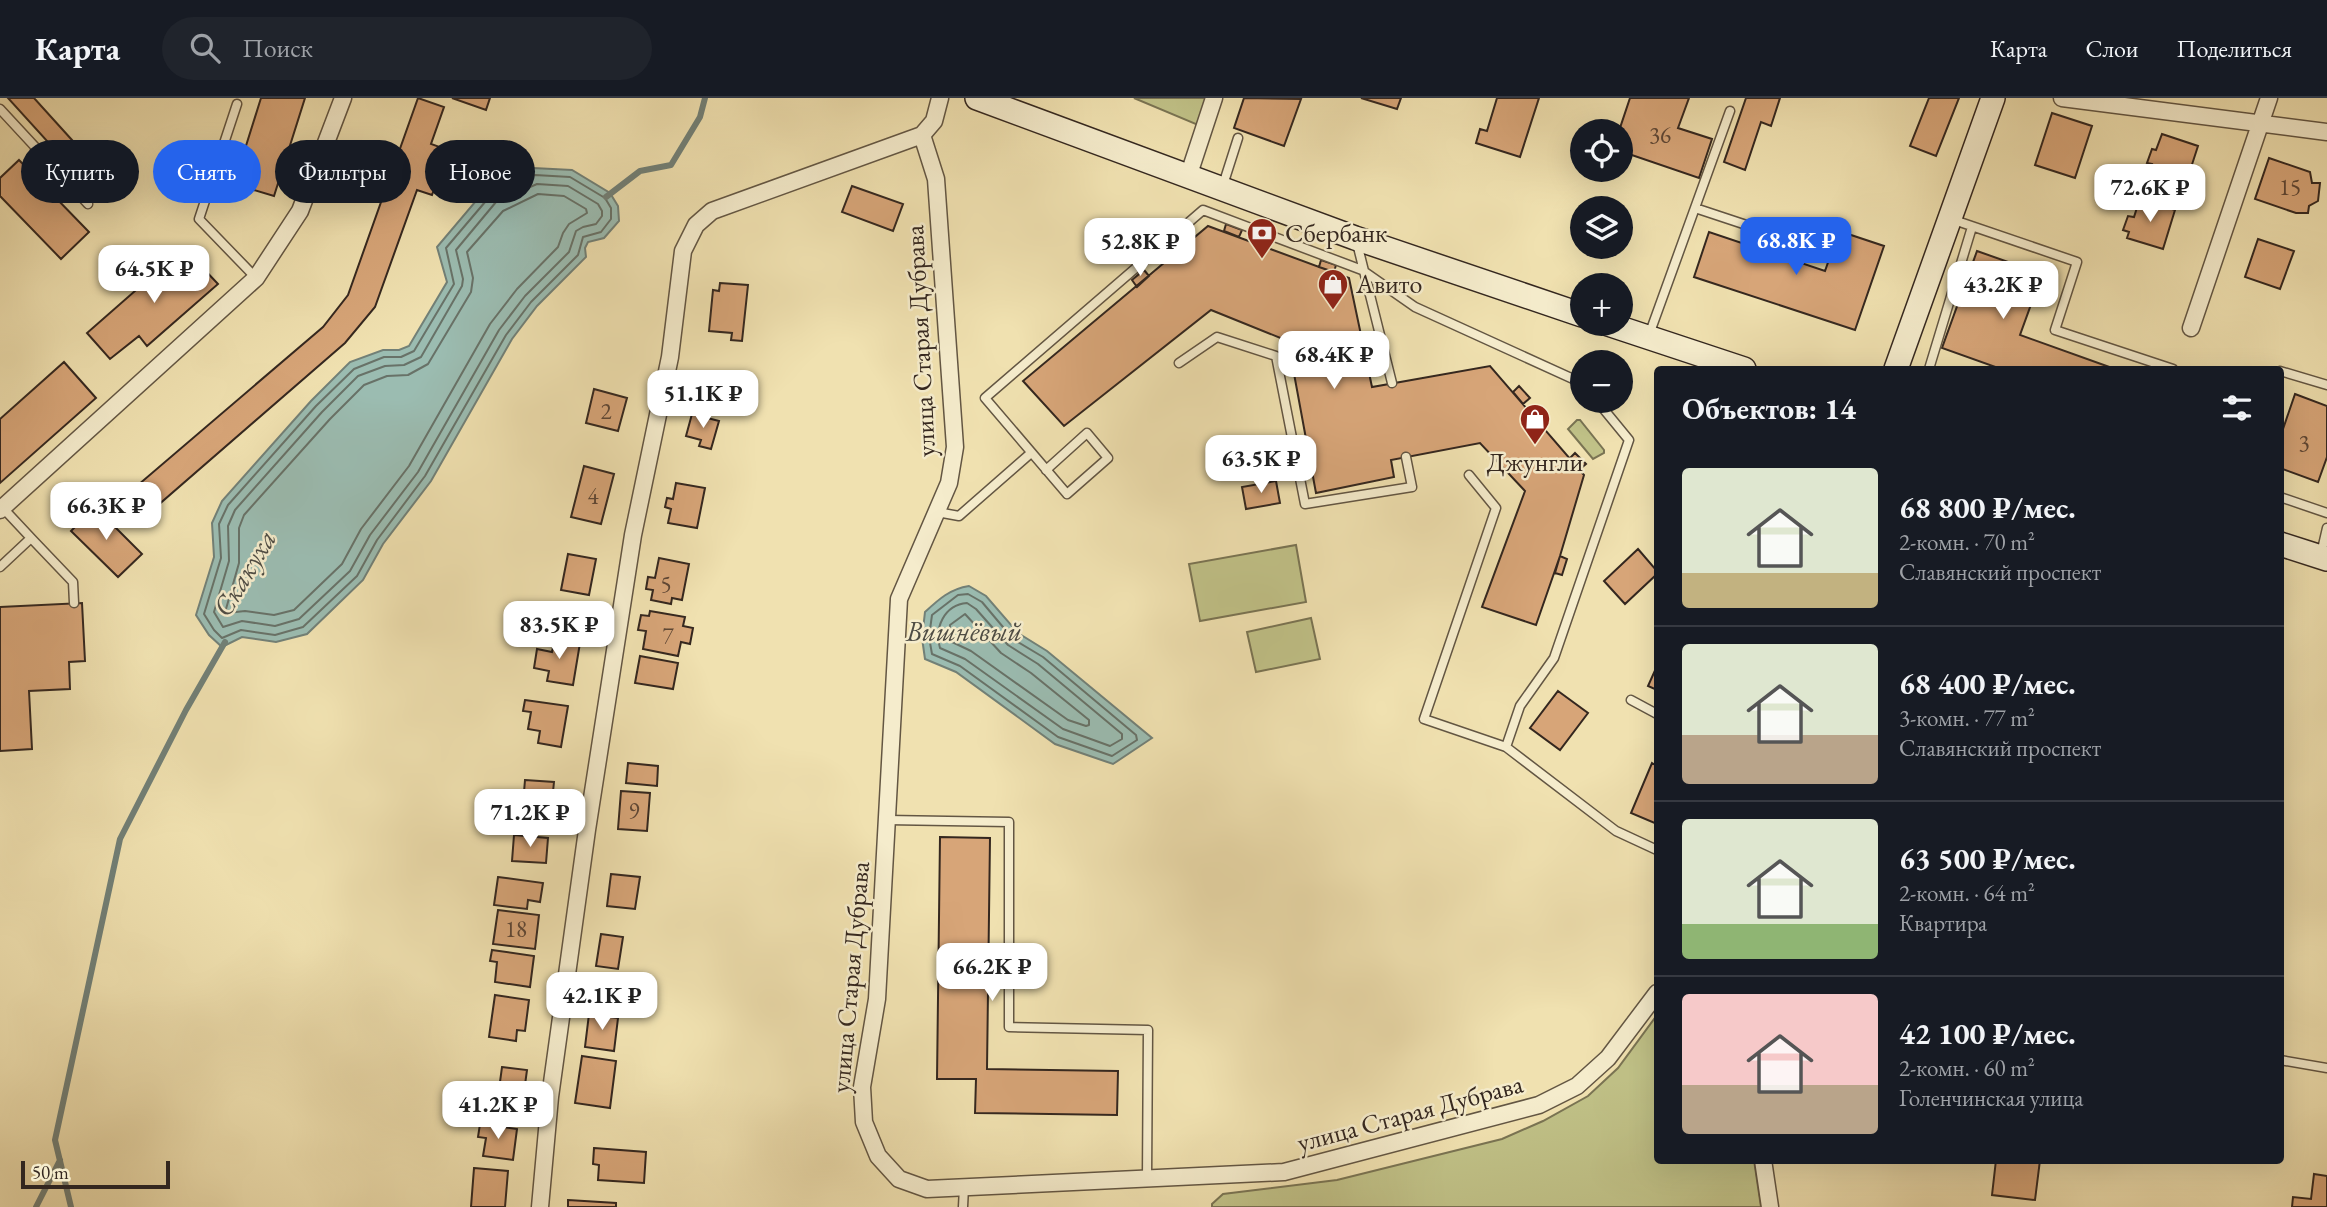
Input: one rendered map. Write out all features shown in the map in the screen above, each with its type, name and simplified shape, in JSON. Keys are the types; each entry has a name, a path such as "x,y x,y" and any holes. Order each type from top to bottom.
{"street":[{"path":"1,508 256,278 300,211 343,98"},
{"path":"540,1207 550,1097 587,830 633,535 670,357 683,251 696,225 712,211 922,135 934,121 940,98"},
{"path":"977,98 1355,238 1570,311"},
{"path":"1188,177 1214,98"},
{"path":"1897,366 1993,98"},
{"path":"2062,98 2327,132"},
{"path":"2191,328 2269,98"},
{"name":"улица Старая Дубрава","path":"922,135 936,179 955,447 949,482 899,599 877,999 862,1087 864,1122 878,1156 899,1178 928,1188 1284,1172 1539,1105 1577,1086 1608,1058 1654,997"},
{"path":"1633,332 1735,366"},
{"path":"2284,545 2324,558"},
{"path":"1764,1164 1770,1207"}],"lane":[{"path":"237,104 199,219 256,278"},
{"path":"0,109 88,204"},
{"path":"1648,337 1730,111"},
{"path":"1222,189 1238,138"},
{"path":"1695,208 1819,248"},
{"path":"1046,470 1087,433 1108,458 1067,494 1031,453 985,398 1203,210 1362,270 1415,307 1570,378"},
{"path":"1951,219 2077,262 2054,330 2164,366"},
{"path":"1930,366 1972,227"},
{"path":"1355,238 1392,383"},
{"path":"1180,363 1217,337 1276,356 1305,504 1412,487 1406,457"},
{"path":"2284,372 2327,386"},
{"path":"1506,747 1520,706 1554,658 1629,440 1607,413"},
{"path":"937,512 959,516 1031,453"},
{"path":"1469,475 1496,508 1424,719 1506,747 1616,831 1654,849"},
{"path":"2284,498 2327,513"},
{"path":"1,508 73,582 74,603"},
{"path":"2324,558 2327,528"},
{"path":"0,567 31,538"},
{"path":"1631,700 1654,712"},
{"path":"887,820 1009,822 1009,1027 1148,1030 1147,1178"},
{"path":"2284,1061 2327,1068"},
{"path":"963,1207 964,1187"}],"green space":[{"path":"1134,98 1206,98 1198,125"},
{"path":"1580,420 1604,453 1593,459 1568,429"},
{"path":"1296,545 1306,602 1200,621 1189,564"},
{"path":"1311,618 1320,659 1256,672 1247,632"},
{"path":"1654,1019 1654,1164 1755,1164 1761,1207 1212,1207 1223,1194 1337,1180 1502,1139 1543,1121 1588,1096 1618,1068"}],"water":[{"path":"535,168 572,170 610,193 618,206 619,221 604,238 588,242 585,248 586,257 537,306 512,339 431,481 383,544 363,580 307,634 276,642 242,637 222,647 209,635 196,615 214,557 212,523 222,501 311,401 350,362 383,350 399,350 409,346 447,282 437,247 474,203 535,203"},
{"name":"Вишнёвый","path":"969,586 986,596 1018,633 1047,651 1152,738 1113,764 1055,744 956,672 925,659 922,638 925,612 950,592"}],"building":[{"path":"8,98 34,98 72,140 46,140"},
{"path":"261,98 305,98 292,140 275,140 274,196 261,192 261,140 248,140"},
{"path":"418,98 444,107 432,140 425,140 425,193 417,190 375,307 345,343 157,506 138,485 323,327 348,295 381,203 411,203 411,140 403,140"},
{"path":"452,98 490,98 486,110"},
{"path":"1244,98 1301,99 1284,146 1234,128"},
{"path":"1361,98 1401,98 1397,109"},
{"path":"1497,98 1539,98 1520,157 1476,143 1480,129 1487,131"},
{"path":"1630,98 1689,98 1678,128 1712,139 1699,178 1633,155 1633,119 1623,119"},
{"path":"1746,98 1780,98 1771,126 1761,122 1745,170 1724,162"},
{"path":"1929,98 1959,98 1936,156 1910,146"},
{"path":"2052,113 2092,126 2075,178 2035,165"},
{"path":"2162,134 2198,146 2186,183 2150,171 2152,164 2147,163"},
{"path":"2269,158 2310,172 2312,183 2320,183 2318,201 2309,206 2308,213 2296,213 2255,199"},
{"path":"19,160 21,203 61,203 89,232 61,259 0,196 0,178"},
{"path":"852,186 903,204 893,231 842,212"},
{"path":"2140,198 2175,210 2163,249 2127,238 2129,232 2123,230 2128,216 2134,217"},
{"path":"1226,224 1242,230 1239,237 1224,231"},
{"path":"1208,226 1349,278 1372,387 1490,366 1584,475 1536,625 1482,607 1525,491 1480,443 1391,460 1394,477 1316,493 1288,341 1211,310 1064,426 1023,381"},
{"path":"1839,231 1884,246 1855,330 1694,277 1709,232 1825,271"},
{"path":"2258,239 2294,251 2280,289 2245,277"},
{"path":"184,248 218,284 147,346 139,336 110,359 87,333"},
{"path":"1977,251 2042,274 2020,335 2107,366 1993,366 1942,348"},
{"path":"1321,260 1336,265 1334,272 1319,267"},
{"path":"1144,270 1149,276 1137,287 1132,280"},
{"path":"720,283 748,285 742,341 731,340 732,333 709,331 713,290 719,291"},
{"path":"1376,359 1379,374 1370,376 1367,361"},
{"path":"64,362 96,398 0,483 0,419"},
{"path":"1519,386 1530,398 1523,404 1513,392"},
{"path":"594,389 627,398 618,431 586,423"},
{"path":"2295,394 2327,406 2327,457 2318,482 2284,469 2284,426"},
{"path":"692,414 719,421 711,449 699,446 701,440 686,436"},
{"path":"1575,453 1586,464 1580,469 1570,458"},
{"path":"584,466 614,474 601,524 571,517"},
{"path":"1276,481 1280,503 1246,509 1242,487"},
{"path":"676,483 705,488 697,528 668,523 671,509 665,507 667,498 673,499"},
{"path":"95,507 142,554 118,577 71,531"},
{"path":"1638,549 1654,568 1654,577 1625,604 1604,581"},
{"path":"568,554 596,559 589,595 561,590"},
{"path":"1560,556 1567,559 1562,575 1555,573"},
{"path":"659,558 689,564 682,600 672,598 671,604 651,600 653,590 646,589 648,577 655,578"},
{"path":"82,603 85,661 69,662 70,689 29,691 32,749 0,751 0,607"},
{"path":"650,611 685,617 683,626 693,628 690,644 681,642 678,656 643,649 646,631 638,630 641,615 649,616"},
{"path":"555,638 580,643 573,685 547,681 549,671 534,668 537,649 552,652"},
{"path":"640,656 678,663 673,689 635,683"},
{"path":"1654,673 1654,689 1648,686"},
{"path":"1558,691 1588,713 1560,750 1530,728"},
{"path":"525,700 568,706 561,747 538,743 540,731 528,729 531,712 523,711"},
{"path":"628,763 658,766 657,786 626,783"},
{"path":"1652,763 1654,823 1631,813"},
{"path":"525,780 554,782 551,811 535,810 534,817 522,816"},
{"path":"621,791 650,793 647,831 618,829"},
{"path":"514,835 548,838 546,863 512,861"},
{"path":"940,837 990,838 987,1069 1118,1071 1117,1115 975,1113 976,1079 937,1079"},
{"path":"611,874 640,877 635,909 607,906"},
{"path":"498,877 543,883 540,902 528,900 527,909 494,905"},
{"path":"498,910 539,915 535,949 493,944"},
{"path":"601,934 623,937 618,969 596,966"},
{"path":"492,950 534,956 530,987 495,982 497,962 490,961"},
{"path":"495,995 529,1000 525,1031 517,1030 516,1041 489,1037"},
{"path":"589,1014 618,1018 614,1051 585,1047"},
{"path":"582,1056 616,1061 610,1108 575,1103"},
{"path":"502,1067 527,1070 522,1107 497,1104"},
{"path":"480,1124 517,1129 513,1160 483,1156 486,1138 478,1137"},
{"path":"594,1148 646,1152 644,1183 598,1180 599,1165 593,1164"},
{"path":"1996,1164 2040,1164 2035,1200 1992,1195"},
{"path":"474,1168 508,1171 505,1207 471,1207"},
{"path":"2314,1174 2327,1176 2327,1207 2292,1207 2293,1197 2311,1199"},
{"path":"568,1200 616,1203 616,1207 568,1207"}],"waterway":[{"name":"Скакуха","path":"606,197 640,171 671,165 700,117 705,98"},
{"name":"Скакуха","path":"71,1207 55,1140 120,839 186,710 225,642"},
{"path":"36,1207 60,1160"}],"place":[{"name":"Сбербанк","path":"1262,260"},
{"name":"Авито","path":"1333,311"},
{"name":"Джунгли","path":"1535,446"}]}
